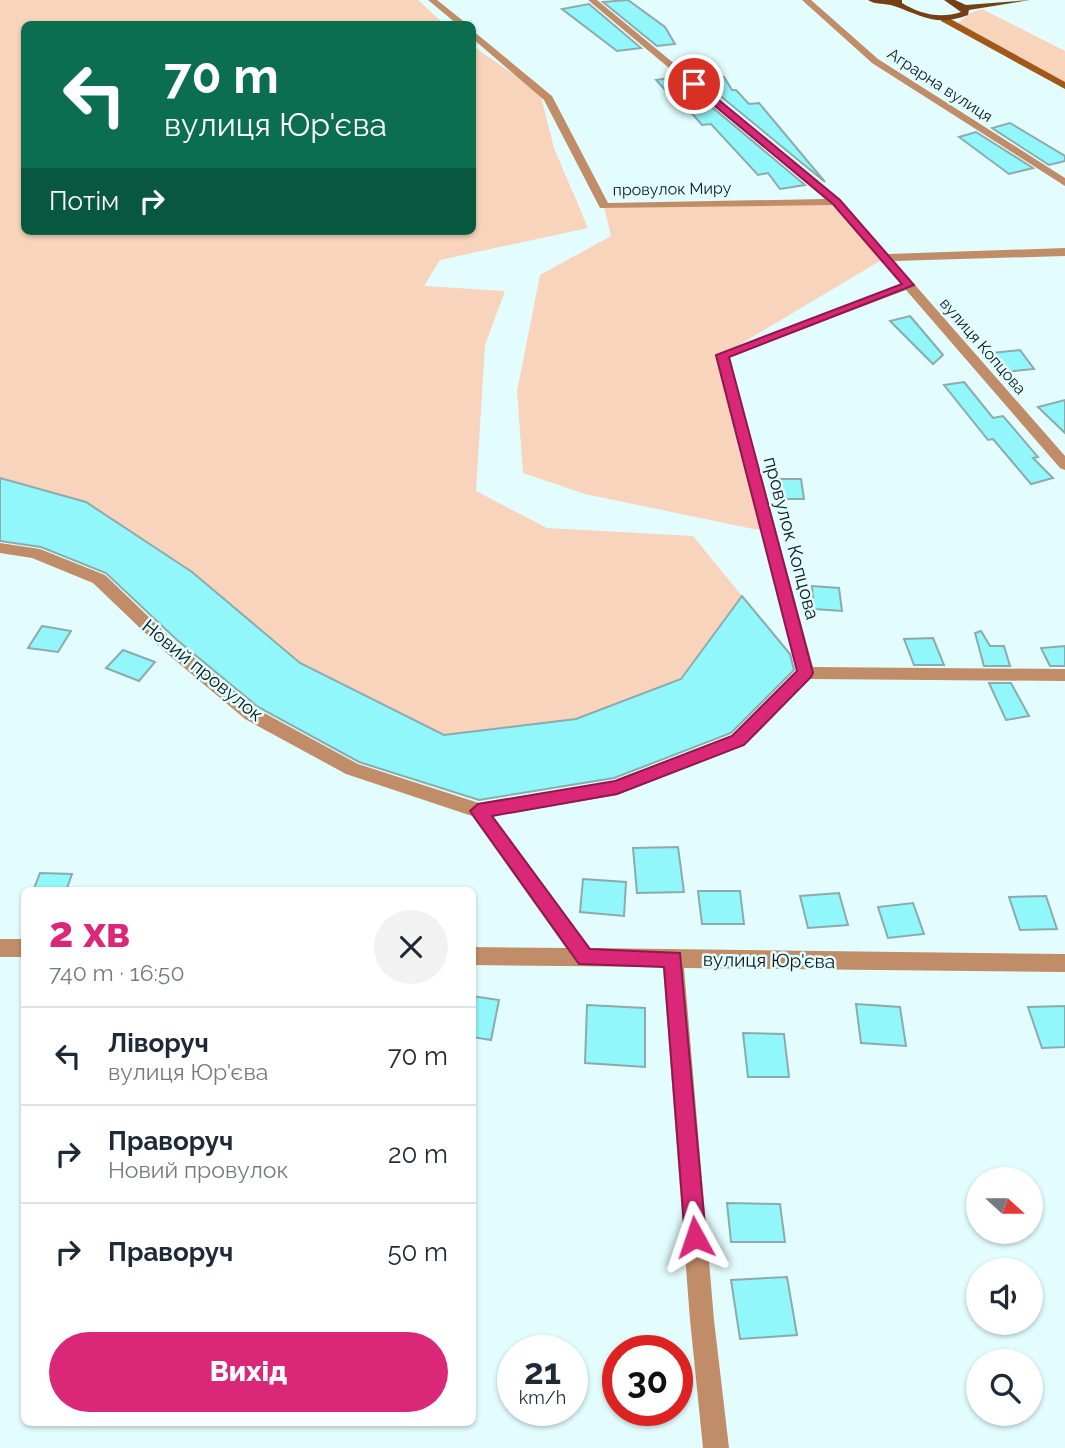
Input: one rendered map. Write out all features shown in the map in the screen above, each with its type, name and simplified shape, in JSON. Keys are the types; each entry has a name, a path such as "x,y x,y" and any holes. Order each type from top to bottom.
{"main road":[{"path":"872,0 898,2 915,13 944,19 1065,86"},
{"path":"948,0 965,8 1026,0"},
{"path":"944,19 965,13 965,8"}],"street":[{"path":"432,0 458,21"},
{"name":"вулиця Копцова","path":"592,0 836,202 1065,465"},
{"name":"Аграрна вулиця","path":"806,0 875,61 1065,183"},
{"name":"провулок Миру","path":"476,36 548,98 604,206 836,202"},
{"path":"885,258 1065,252"},
{"name":"провулок Копцова","path":"806,673 722,355 909,285"},
{"name":"Новий провулок","path":"0,548 35,553 99,579 169,646 262,720 352,769 478,811"},
{"path":"585,958 478,811 617,788 738,740 806,673 1065,675"},
{"path":"0,948 21,948"},
{"name":"вулиця Юр'єва","path":"476,956 1065,963"},
{"path":"673,959 702,1320 716,1448"}],"shaded area":[{"path":"0,0 418,0 441,21 21,21 21,235 476,235 476,48 540,93 554,148 588,228 440,260 424,286 505,291 485,345 476,491 547,528 693,536 742,596 681,679 576,719 444,735 300,663 192,572 86,502 0,478"},
{"path":"982,9 1065,51 1065,86 957,24 970,13"},
{"path":"836,202 885,258 722,355 768,532 585,494 523,473 517,391 540,275 611,236 604,206"}],"building":[{"path":"628,0 665,27 675,44 657,46 603,2"},
{"path":"589,4 641,48 617,51 562,9"},
{"path":"705,64 715,77 724,77 732,90 736,90 749,104 759,103 825,182 684,66"},
{"path":"676,77 805,185 780,189 768,173 758,175 711,124 702,125 683,103 678,104 656,80"},
{"path":"1010,123 1065,156 1065,161 1049,165 992,128"},
{"path":"976,132 1033,168 1009,174 959,137"},
{"path":"910,316 943,355 933,364 890,321"},
{"path":"1020,350 1034,369 1005,372 991,353"},
{"path":"964,382 993,418 1003,416 1038,457 1033,458 1053,478 1031,484 993,439 988,440 944,385"},
{"path":"1065,400 1065,433 1038,407"},
{"path":"0,478 86,502 192,572 300,663 444,735 576,719 681,679 742,596 790,654 794,670 731,733 614,778 479,800 359,762 258,707 177,640 106,573 41,547 0,541"},
{"path":"780,479 801,479 804,499 784,499"},
{"path":"812,586 839,588 842,611 814,609"},
{"path":"42,626 71,631 58,652 28,648"},
{"path":"981,631 990,646 1004,646 1010,666 984,666 975,633"},
{"path":"933,638 944,665 914,665 904,639"},
{"path":"1065,646 1065,666 1050,666 1041,648"},
{"path":"123,650 155,662 139,681 106,668"},
{"path":"989,683 1011,683 1029,716 1006,720"},
{"path":"678,847 684,892 637,893 633,848"},
{"path":"40,873 72,874 67,887 35,887"},
{"path":"583,879 626,882 624,916 580,912"},
{"path":"698,891 740,891 744,924 702,924"},
{"path":"839,893 848,925 808,928 800,896"},
{"path":"1046,896 1057,929 1020,930 1009,897"},
{"path":"913,903 924,934 888,938 878,907"},
{"path":"476,997 499,1000 491,1040 476,1038"},
{"path":"856,1004 900,1007 906,1046 861,1043"},
{"path":"587,1005 645,1008 645,1067 585,1063"},
{"path":"1065,1006 1065,1047 1042,1048 1028,1007"},
{"path":"743,1033 784,1034 789,1077 748,1077"},
{"path":"727,1203 780,1204 785,1242 731,1242"},
{"path":"787,1277 797,1335 740,1339 731,1280"}],"route":[{"path":"694,84 836,202 909,285 722,355 806,673 738,740 617,788 478,811 585,958 673,959 695,1237"}]}
